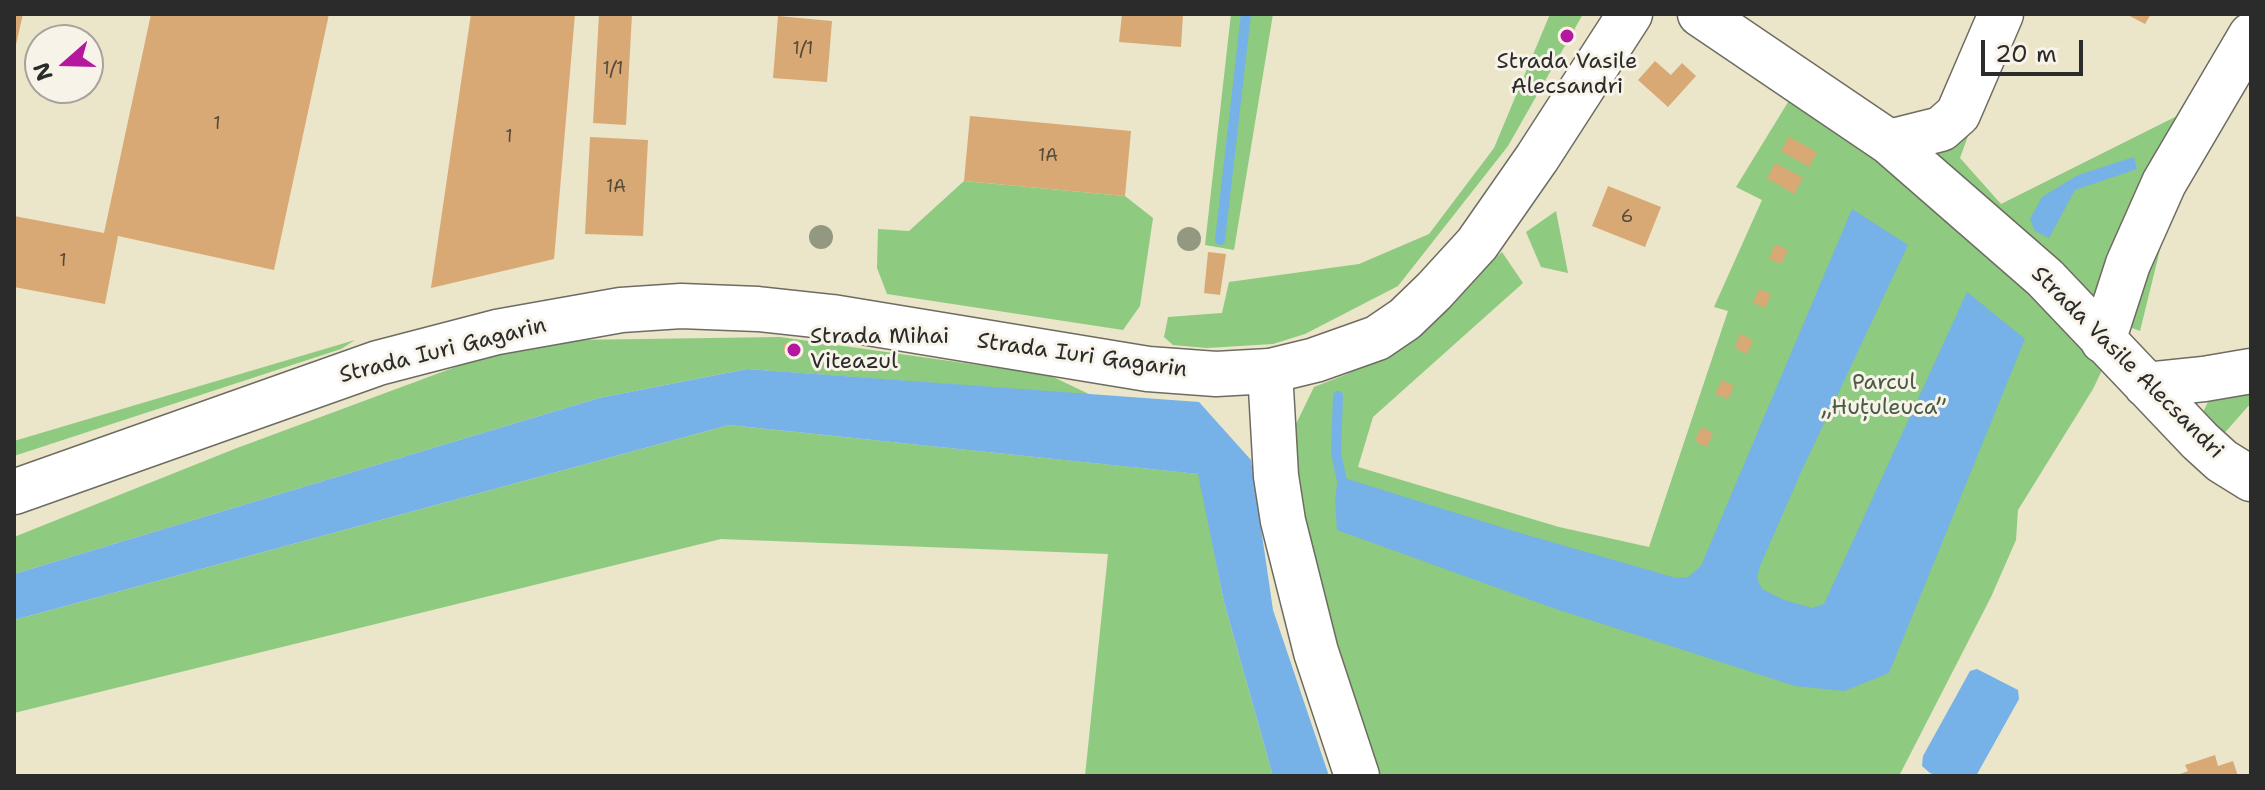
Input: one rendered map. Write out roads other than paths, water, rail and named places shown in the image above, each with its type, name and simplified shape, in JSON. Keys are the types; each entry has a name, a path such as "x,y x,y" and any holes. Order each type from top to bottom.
{"main road":[{"name":"Strada Iuri Gagarin","path":"14,492 378,363 497,332 621,310 681,306 758,309 832,317 1148,369 1216,374 1270,371 1349,350 1377,338 1405,319 1477,244 1630,14"},
{"name":"Strada Vasile Alecsandri","path":"1700,14 1889,142 2045,278 2222,461 2251,479"},
{"path":"1889,142 1941,129 1958,114 2001,14"},
{"path":"2103,341 2128,264 2164,183 2251,35"},
{"path":"1270,371 1276,476 1283,521 1316,652 1357,776"},
{"path":"2146,385 2251,371"}],"water":[{"path":"2134,157 2137,169 2075,190 2049,238 2035,231 2030,219 2042,197 2078,175"},
{"path":"1852,209 1908,245 1760,566 1757,578 1762,589 1784,600 1812,608 1824,604 1967,292 2025,339 1889,673 1844,691 1795,686 1553,608 1337,530 1335,500 1338,476 1676,578 1688,577 1701,566"},
{"path":"747,369 1199,402 1251,460 1273,610 1329,776 1273,776 1224,602 1198,474 729,425 14,620 14,574 599,398"},
{"path":"1977,669 2018,690 2019,699 1976,776 1938,776 1930,773 1922,766 1923,756 1970,671"}],"waterway":[{"path":"1220,240 1246,14"},
{"path":"1338,396 1336,453 1344,490"}],"place":[{"name":"Strada Vasile Alecsandri","path":"1567,36"},
{"name":"Strada Mihai Viteazul","path":"794,350"}],"park label":[{"name":"Parcul „Huțuleuca”","path":"1884,396"}]}
